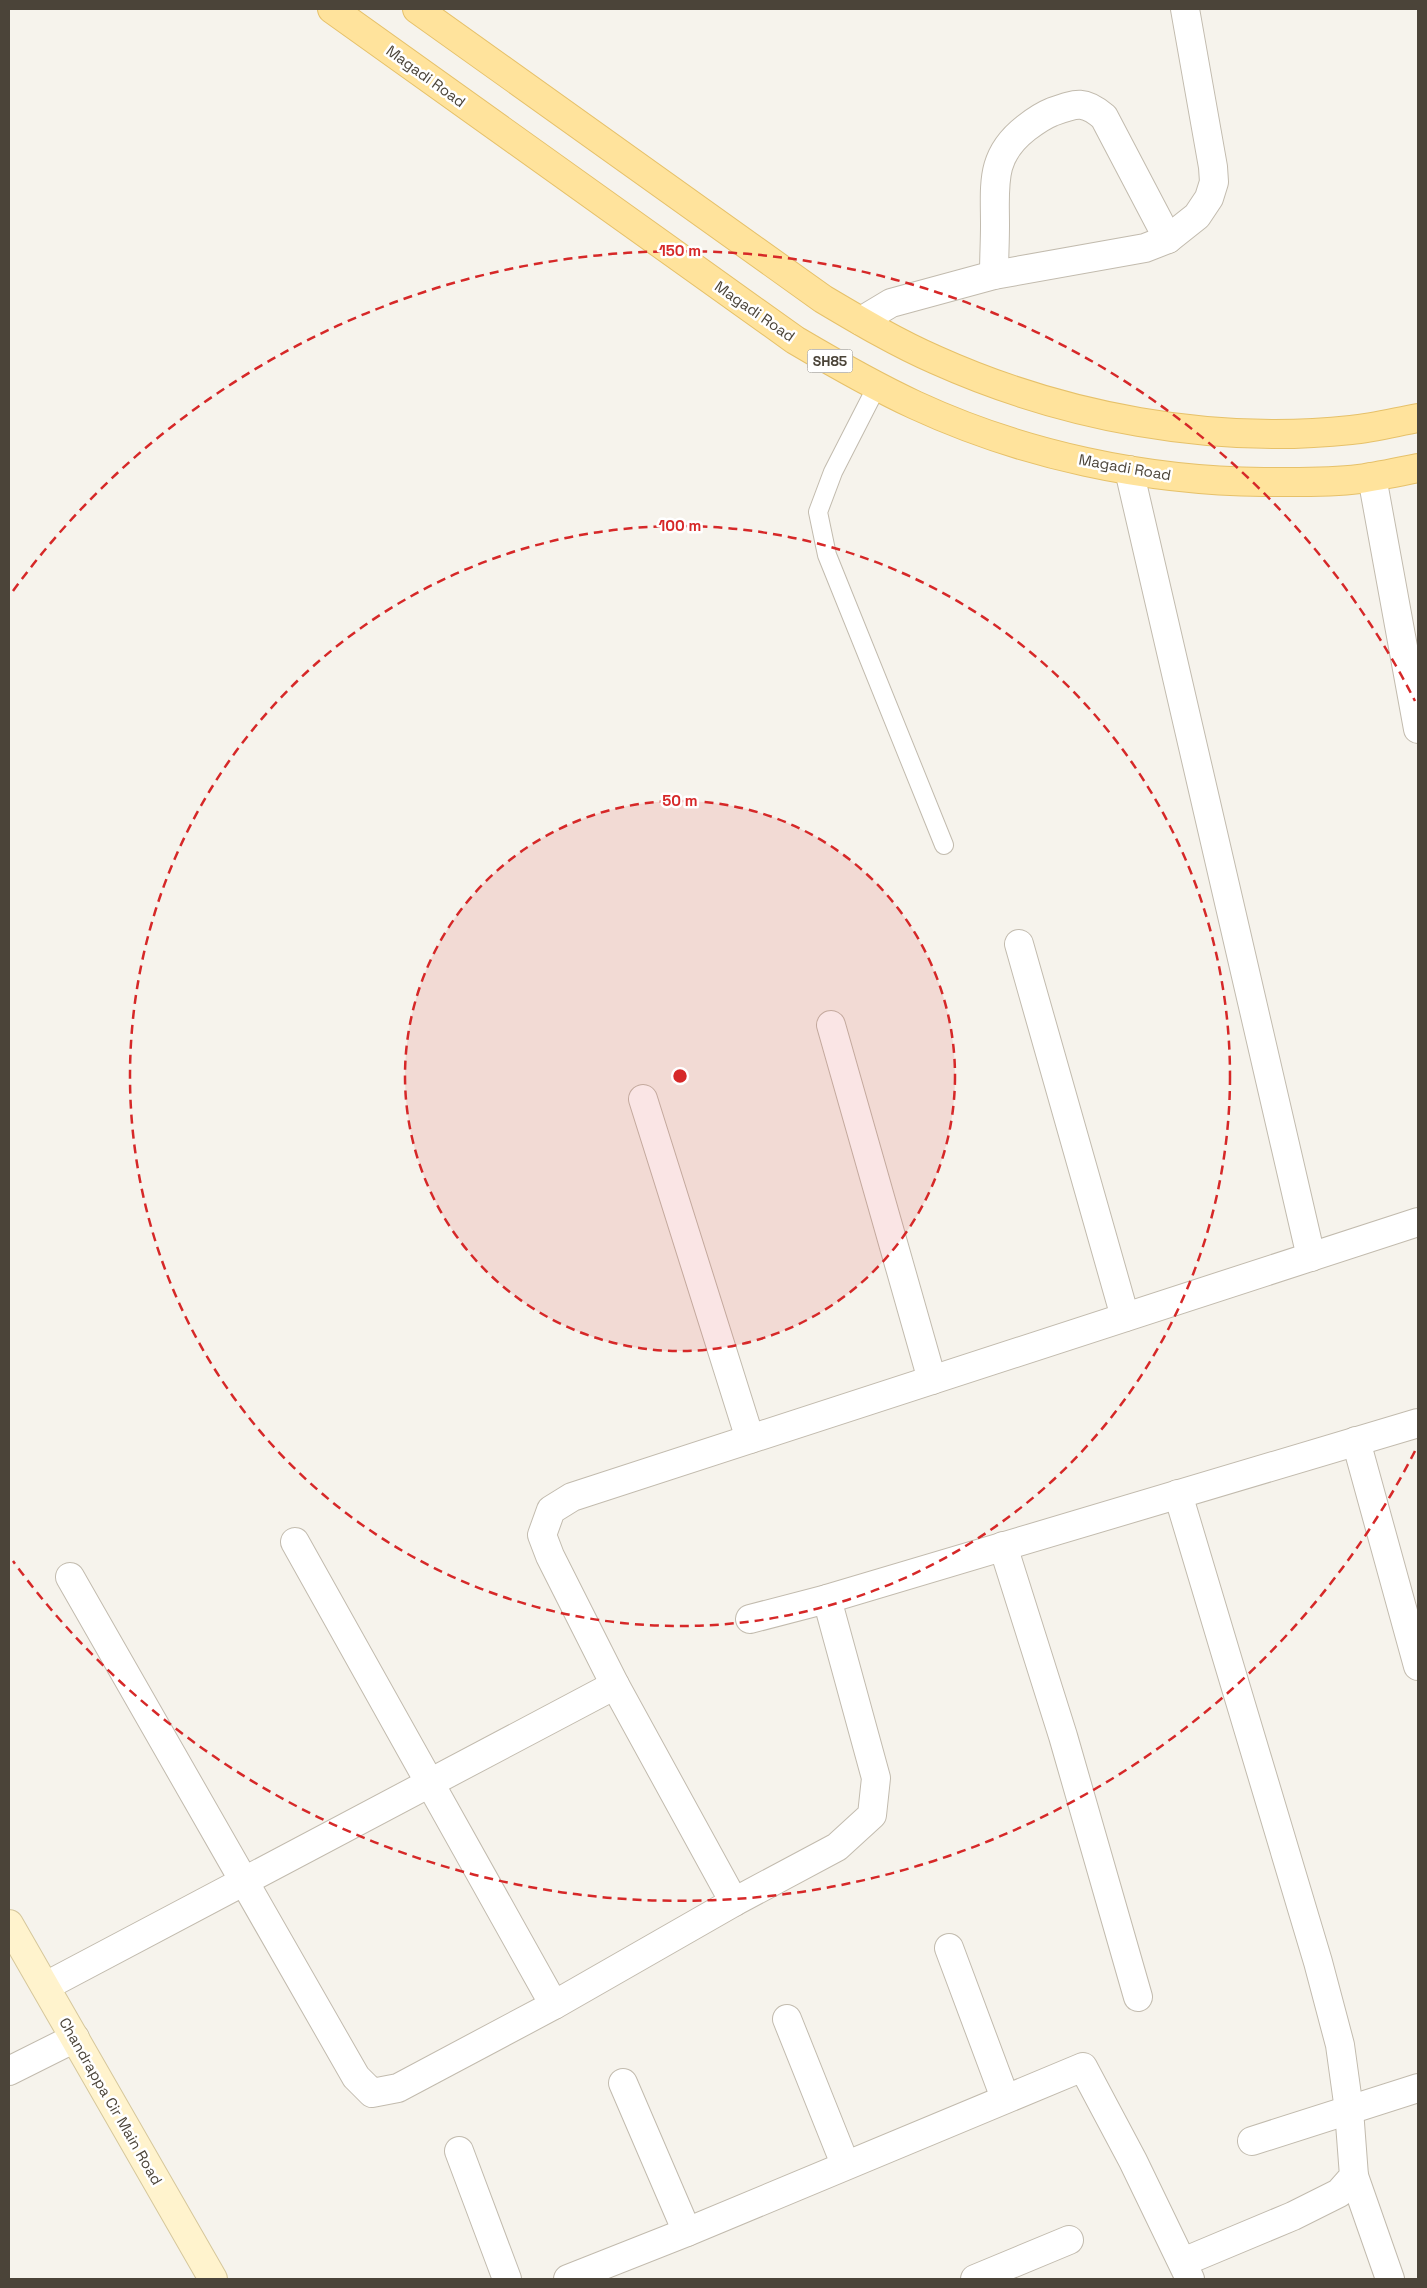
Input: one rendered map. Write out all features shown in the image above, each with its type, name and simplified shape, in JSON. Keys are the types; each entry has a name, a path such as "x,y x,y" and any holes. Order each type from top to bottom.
{"main road":[{"name":"Magadi Road","path":"332,9 795,340 916,406 980,431 1045,451 1130,470 1235,482 1296,482 1372,477 1418,468"},
{"path":"417,9 823,299 861,322 937,360 996,384 1059,404 1122,418 1179,427 1296,433 1352,430 1418,418"},
{"name":"Chandrappa Cir Main Road","path":"9,1924 213,2279"}],"street":[{"path":"861,322 891,303 994,275 1145,248 1168,240 1197,216 1209,198 1214,182 1185,9"},
{"path":"994,275 994,195 996,172 1003,153 1017,135 1042,116 1070,105 1090,106 1104,117 1168,240"},
{"path":"1130,470 1311,1257"},
{"path":"1372,477 1418,729"},
{"path":"1019,944 1125,1317"},
{"path":"831,1025 932,1380"},
{"path":"642,1099 750,1439"},
{"path":"734,1902 615,1685 550,1556 542,1535 551,1510 572,1497 1418,1222"},
{"path":"750,1619 827,1598 1418,1422"},
{"path":"1356,1441 1418,1666"},
{"path":"1178,1494 1318,1962 1340,2045 1349,2110 1354,2176 1390,2279"},
{"path":"295,1542 554,2005"},
{"path":"1003,1546 1063,1736 1138,1997"},
{"path":"70,1577 356,2077 372,2093 398,2088 554,2005 734,1902 837,1847 872,1815 876,1778 827,1598"},
{"path":"46,1986 615,1685"},
{"path":"949,1948 1005,2098"},
{"path":"787,2019 845,2164"},
{"path":"9,2071 75,2038"},
{"path":"568,2279 688,2232 845,2164 1083,2067 1133,2161 1186,2271 1339,2193 1354,2176"},
{"path":"623,2083 688,2232"},
{"path":"1252,2141 1418,2088"},
{"path":"459,2151 507,2279"},
{"path":"975,2279 1069,2240"}],"lane":[{"path":"878,386 833,472 818,512 827,554 944,845"}]}
